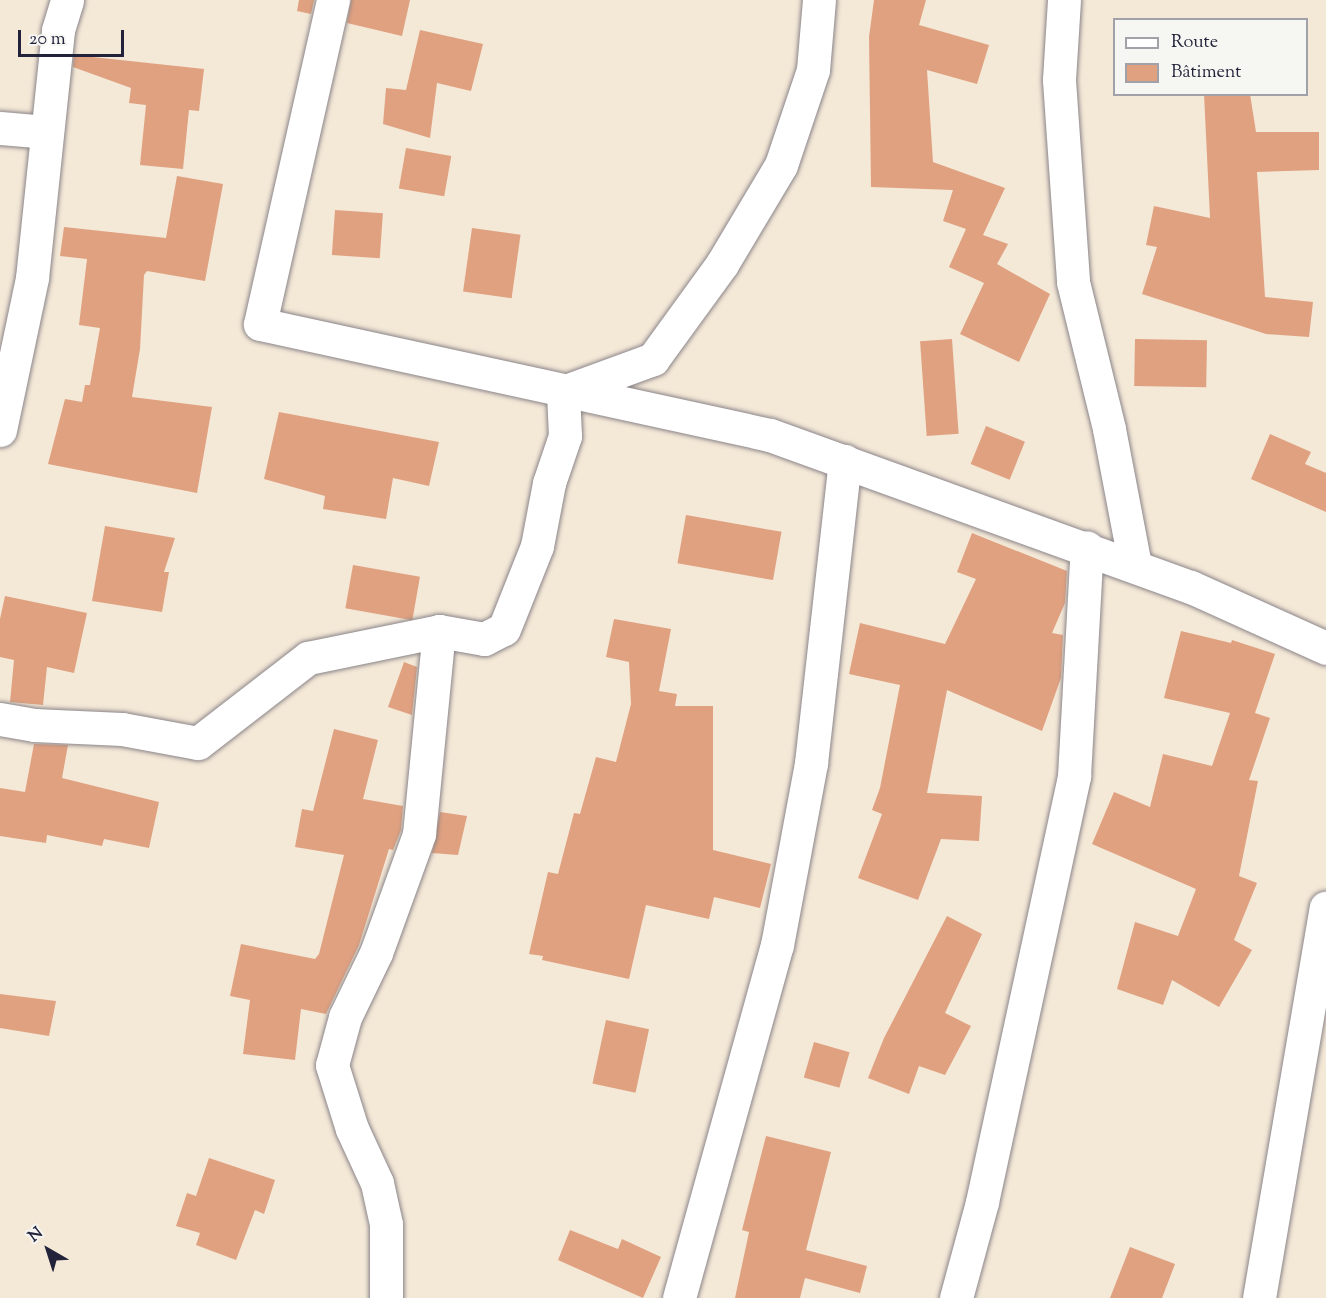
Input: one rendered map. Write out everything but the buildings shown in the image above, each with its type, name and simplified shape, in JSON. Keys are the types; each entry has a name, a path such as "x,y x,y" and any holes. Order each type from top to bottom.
{"street":[{"path":"0,430 32,278 58,30 67,0"},
{"path":"333,0 260,324 563,392 770,435 1135,565 1326,648"},
{"path":"563,392 653,359 722,264 781,165 813,70 819,0"},
{"path":"1064,0 1059,80 1073,282 1109,429 1135,565"},
{"path":"0,128 47,132"},
{"path":"0,718 34,725 122,729 198,743 308,658 439,632 484,639 504,629 537,546 549,483 566,436 563,392"},
{"path":"679,1298 777,945 811,763 845,461"},
{"path":"956,1298 982,1202 1074,776 1087,548"},
{"path":"386,1298 386,1224 376,1183 352,1129 332,1065 345,1017 376,953 419,834 439,632"},
{"path":"1258,1298 1326,908"}]}
